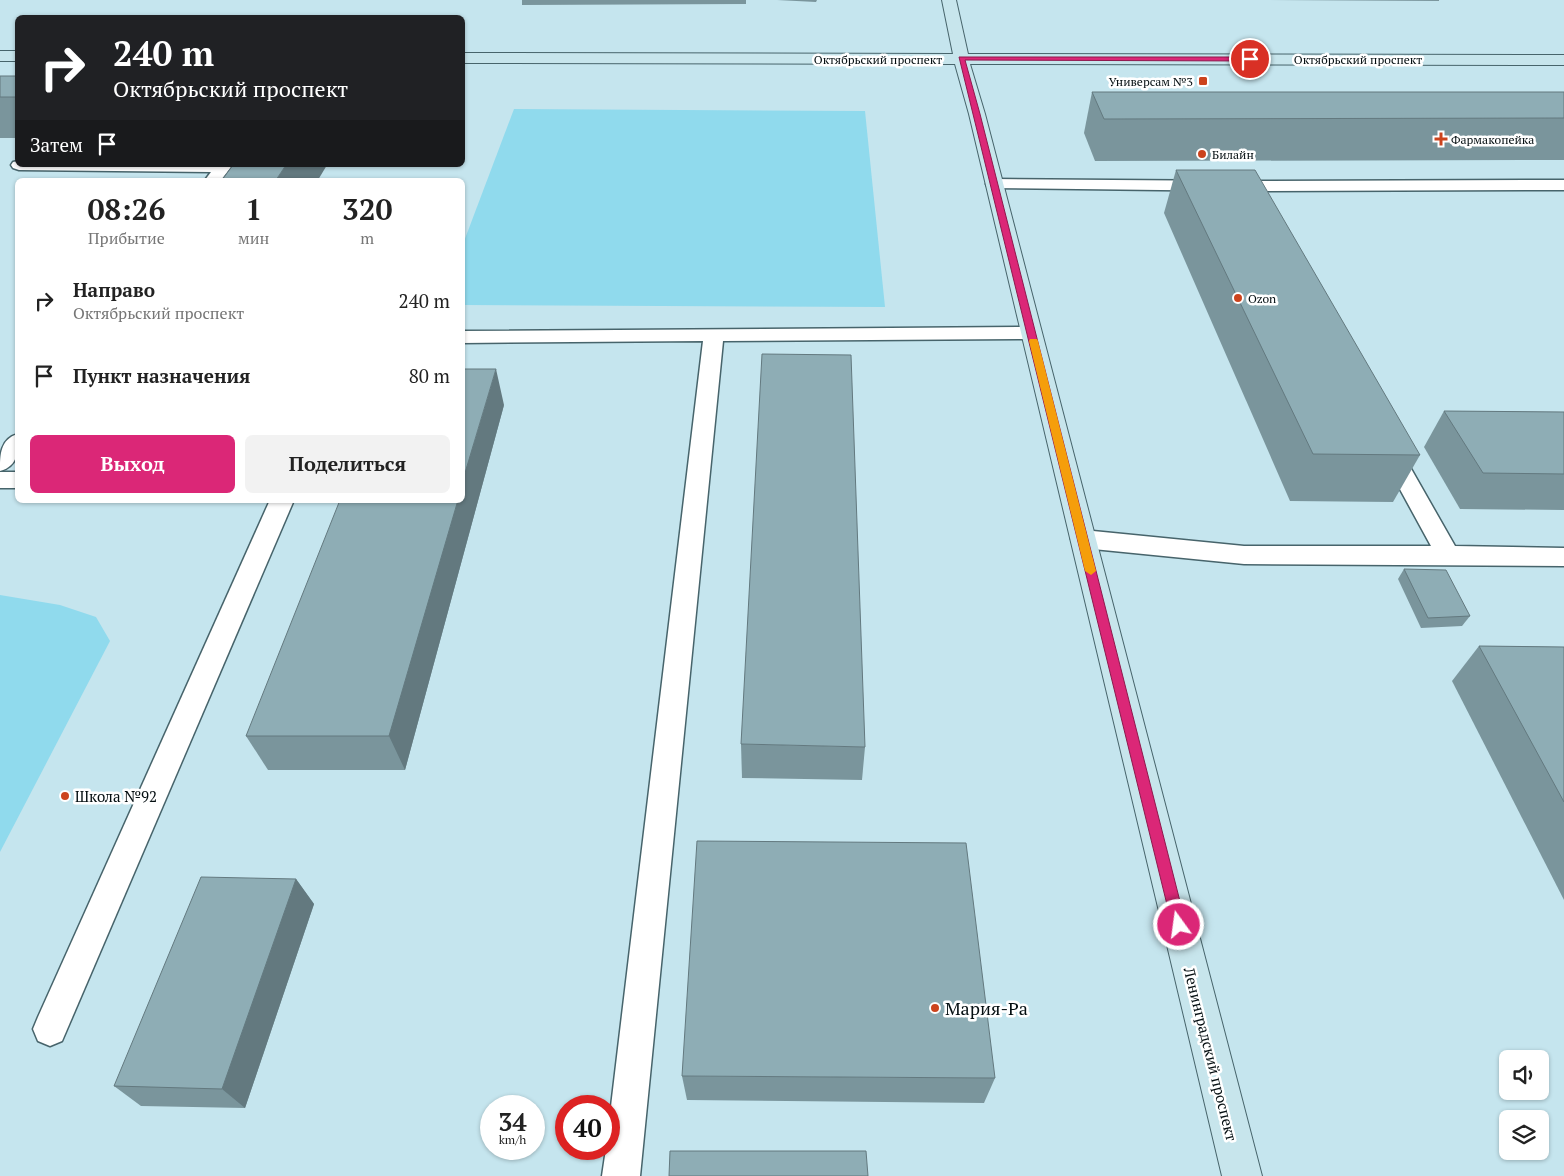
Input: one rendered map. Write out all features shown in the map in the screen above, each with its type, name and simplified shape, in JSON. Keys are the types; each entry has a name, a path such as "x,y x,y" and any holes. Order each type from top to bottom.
{"main road":[{"name":"Ленинградский проспект","path":"949,0 960,52 1242,1176"},
{"path":"0,43 15,43"},
{"name":"Октябрьский проспект","path":"465,44 1564,60"},
{"name":"Октябрьский проспект","path":"465,58 1564,47"},
{"path":"0,56 15,56"}],"lane":[{"path":"0,165 15,165"},
{"path":"215,178 223,167"},
{"path":"994,184 1248,195 1564,185"},
{"path":"621,1176 714,334"},
{"path":"465,336 1031,334"},
{"path":"1381,435 1448,555"},
{"path":"0,464 15,445"},
{"path":"0,480 15,480"},
{"path":"50,1030 281,503"},
{"path":"1082,538 1244,555 1448,555 1560,562"}],"shaded area":[{"path":"514,109 865,111 885,307 465,305 465,239"},
{"path":"0,595 60,605 96,617 110,641 0,852"}],"building":[{"path":"0,76 15,76 15,97 0,97"},
{"path":"1092,92 1564,92 1564,118 1104,119"},
{"path":"232,167 285,167 277,178 223,178"},
{"path":"1176,170 1255,170 1420,455 1313,454"},
{"path":"762,354 851,355 865,747 741,744"},
{"path":"465,369 496,369 465,473"},
{"path":"1444,411 1564,412 1564,474 1483,473"},
{"path":"339,503 457,503 389,736 246,736"},
{"path":"1404,569 1446,570 1470,616 1428,618"},
{"path":"1479,646 1564,647 1564,802"},
{"path":"697,841 966,843 995,1078 682,1076"},
{"path":"201,877 296,879 222,1089 114,1086"},
{"path":"670,1151 866,1151 868,1176 669,1176"}],"slow traffic":[{"path":"1033,341 1091,571"}],"place":[{"name":"Универсам №3","path":"1203,81"},
{"name":"Фармакопейка","path":"1441,139"},
{"name":"Билайн","path":"1202,154"},
{"name":"Ozon","path":"1238,298"},
{"name":"Школа №92","path":"65,796"},
{"name":"Мария-Ра","path":"935,1008"}],"route":[{"path":"1179,925 977,114 961,58 1250,59"}]}
